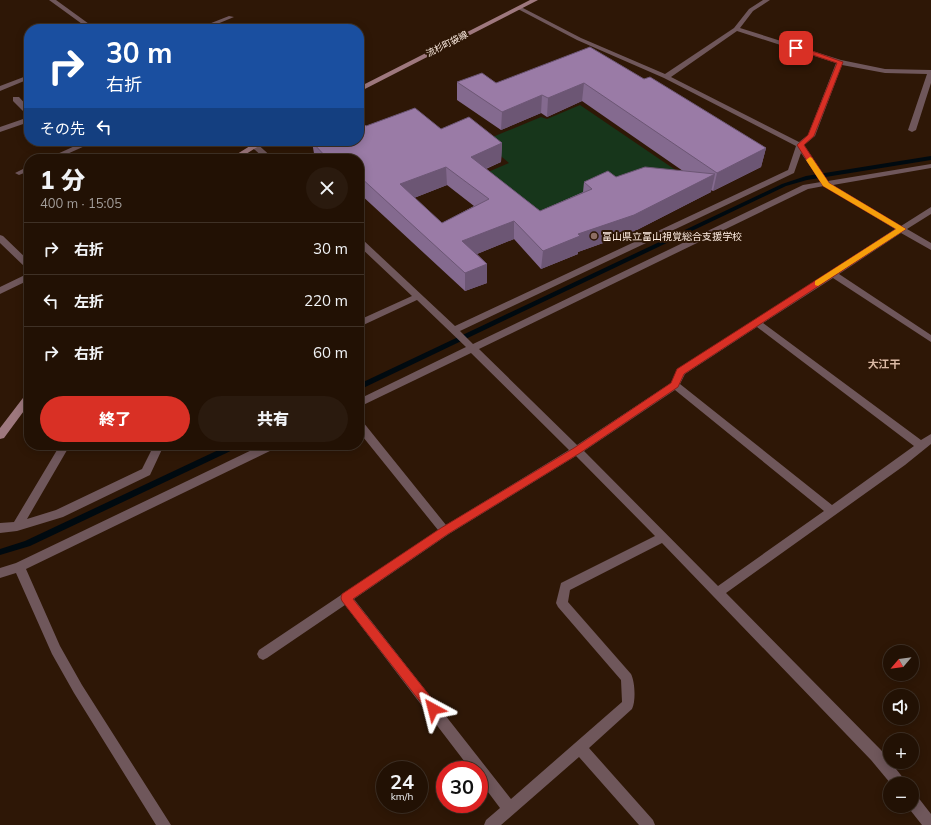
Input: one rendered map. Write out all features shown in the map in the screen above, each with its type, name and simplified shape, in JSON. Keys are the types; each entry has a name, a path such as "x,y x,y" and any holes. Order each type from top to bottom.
{"main road":[{"name":"流杉町袋線","path":"364,87 535,0"},
{"path":"239,154 248,146"},
{"path":"0,435 24,404"}],"street":[{"path":"52,0 86,24"},
{"path":"666,77 736,28 751,10 768,0"},
{"path":"519,8 579,39 666,77 800,145 826,184 931,247"},
{"path":"212,24 231,17"},
{"path":"736,28 840,62 885,70 931,72 912,130"},
{"path":"454,330 791,172 800,145 811,136 840,62"},
{"path":"0,89 24,80"},
{"path":"16,100 24,107"},
{"path":"0,130 24,121"},
{"path":"62,154 80,146"},
{"path":"255,146 264,154"},
{"path":"364,401 806,187 931,166"},
{"path":"19,172 24,170"},
{"path":"263,654 445,531 577,450 675,385 680,372 931,210"},
{"path":"0,238 24,261"},
{"path":"364,251 419,296 577,450 876,755 893,777"},
{"path":"833,274 931,339"},
{"path":"0,291 24,279"},
{"path":"364,322 419,296"},
{"path":"757,323 921,446"},
{"path":"675,385 832,511"},
{"path":"364,431 445,531"},
{"path":"717,593 901,462 931,438"},
{"path":"17,526 62,450"},
{"path":"0,528 17,526 59,514 146,472 157,450"},
{"path":"0,573 19,567 262,450"},
{"path":"491,825 628,705 627,678 562,603 565,587 663,538"},
{"path":"19,567 56,650 78,689 164,825"},
{"path":"346,598 510,809"},
{"path":"580,748 648,825"},
{"path":"919,810 931,825"}],"green space":[{"path":"580,105 680,173 541,224 481,175 509,163 483,141 541,117 547,119"}],"building":[{"path":"590,47 644,79 650,77 766,148 717,173 584,83 548,98 542,95 502,112 457,82 482,73 496,83"},
{"path":"415,108 441,129 469,117 502,143 471,157 540,211 592,189 584,182 608,171 616,177 645,167 715,174 634,215 578,234 580,236 543,251 514,221 462,241 487,264 465,273 364,181 364,154 323,154 316,146 364,146 364,124 366,126","holes":["446,167 489,199 442,223 400,184"]}],"waterway":[{"path":"364,385 784,185 806,178 931,158"},
{"path":"0,552 27,544 225,450"}],"slow traffic":[{"path":"810,160 826,184 902,229 818,283"}],"place":[{"name":"富山県立富山視覚総合支援学校","path":"594,236"}],"district":[{"name":"大江干","path":"884,364"}],"route":[{"path":"433,709 346,598 445,531 577,450 675,385 680,372 902,229 826,184 800,145 811,136 840,62 796,48"}]}
